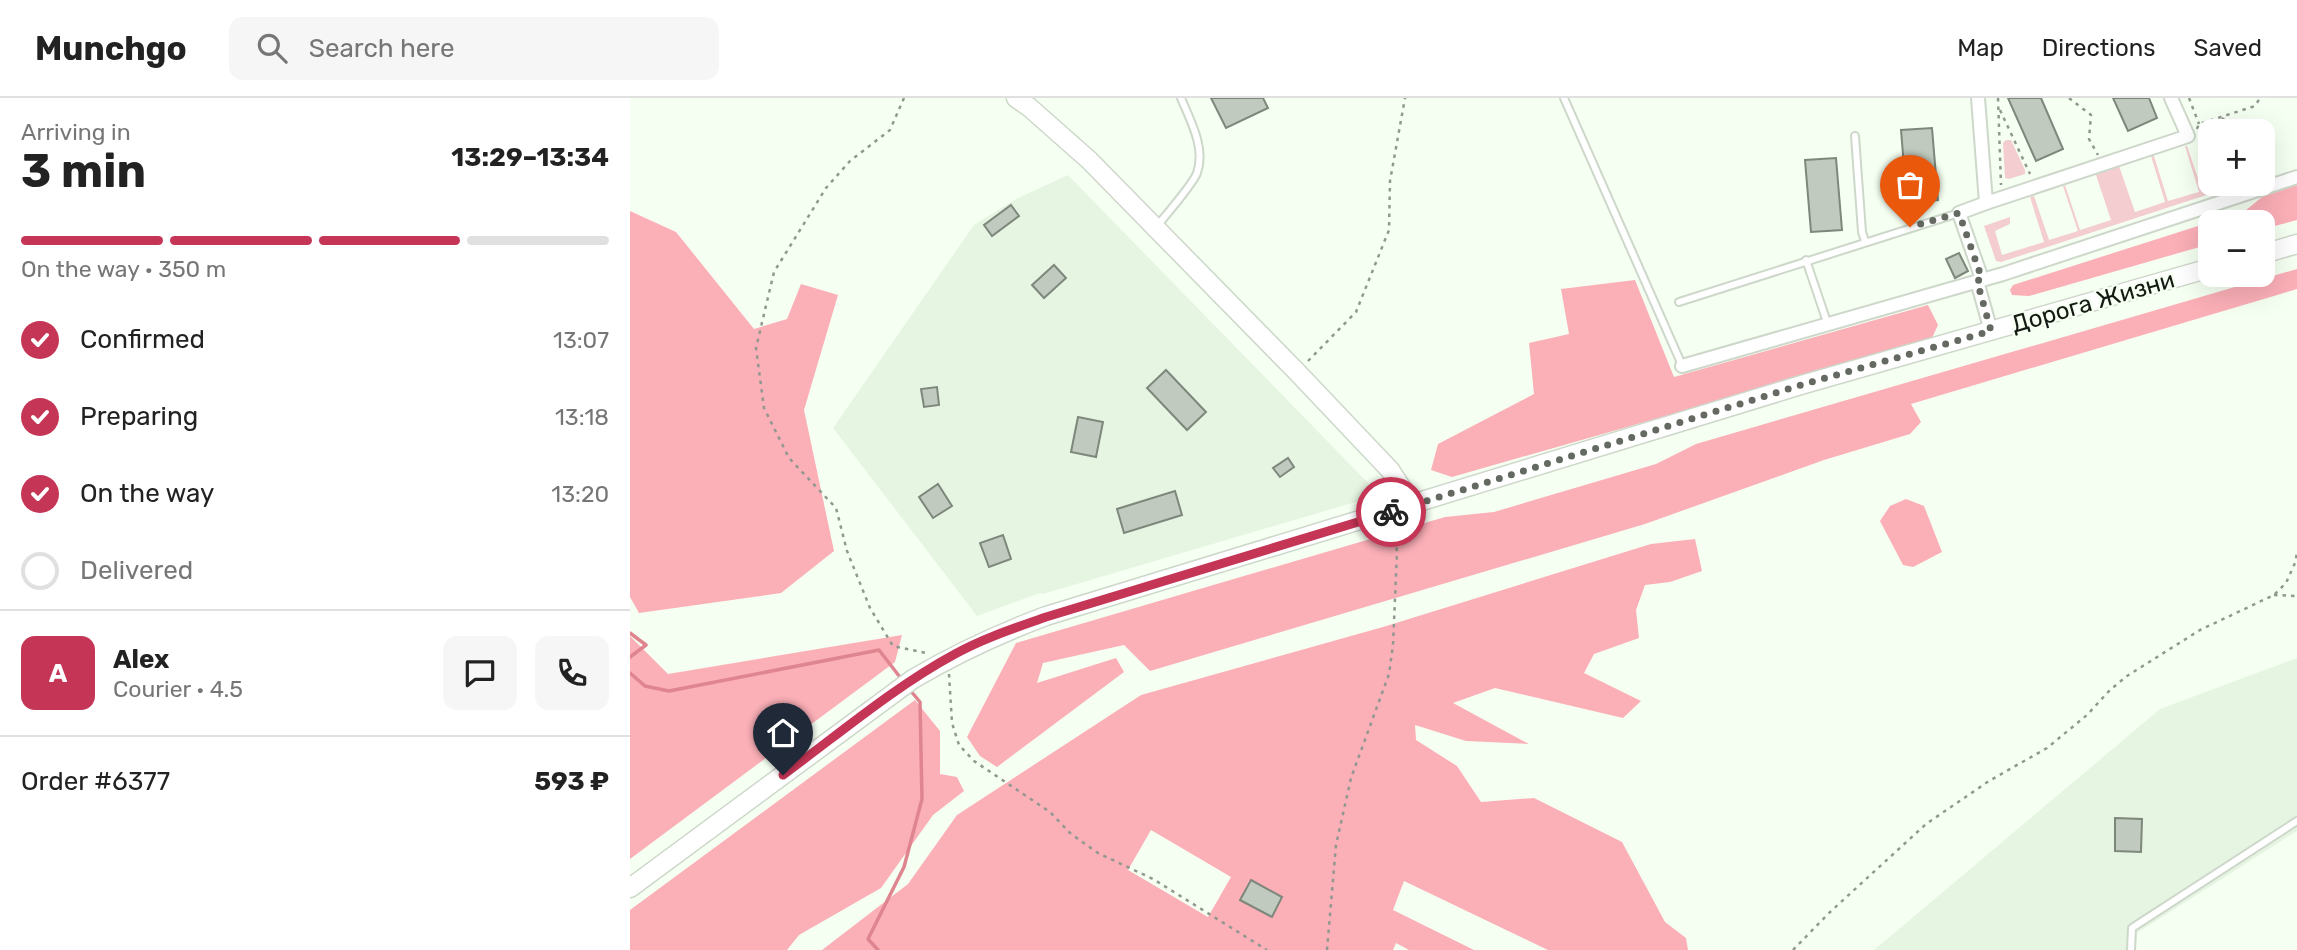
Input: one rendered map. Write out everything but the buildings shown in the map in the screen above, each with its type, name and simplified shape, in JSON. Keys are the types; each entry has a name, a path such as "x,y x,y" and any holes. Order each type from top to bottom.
{"main road":[{"path":"1016,98 1089,160 1297,372 1391,470 1409,506"},
{"path":"2275,250 2297,244"},
{"name":"Дорога Жизни","path":"630,888 913,679 948,658 1002,633 1046,617 1801,385 2198,271"}],"street":[{"path":"1978,98 1986,203"},
{"path":"1991,331 1959,213 2188,136 2171,98"},
{"path":"1682,366 2003,274 2297,177"}],"lane":[{"path":"1156,228 1197,174 1200,153 1195,131 1181,98"},
{"path":"1564,98 1682,366"},
{"path":"1855,136 1862,232 1865,241"},
{"path":"1679,302 1959,213"},
{"path":"1806,260 1828,325"},
{"path":"2131,950 2132,928 2297,821"}],"path":[{"path":"904,98 890,130 850,161 826,188 774,272 756,348 764,408 789,458 836,508 847,551 870,607 893,646 948,658 952,723 959,744 974,761 1050,812 1072,834 1098,853 1153,879 1267,950"},
{"path":"1297,372 1356,312 1389,230 1390,181 1405,98"},
{"path":"1998,98 2000,185 2010,181"},
{"path":"2069,98 2091,115 2089,139 2096,152"},
{"path":"2189,98 2198,121"},
{"path":"2218,119 2255,106 2260,98"},
{"path":"1999,107 2030,174 2020,178"},
{"path":"2196,132 2198,127"},
{"path":"1327,950 1336,845 1351,778 1390,664 1395,619 1398,552 1396,542"},
{"path":"1793,950 1839,903 1926,824 1989,780 2046,748 2087,715 2127,676 2200,630 2274,595 2286,583 2297,553"},
{"path":"2274,595 2297,596"}],"shaded area":[{"path":"2011,140 2025,170 2025,174 2009,179 2005,178 2003,143"},
{"path":"2185,146 2198,178 2198,189"},
{"path":"2151,156 2154,156 2168,201 2198,192 2198,196 2203,196 2001,262 1996,261 1984,226 2010,217 2010,224 1995,231 2002,255 2044,242 2030,197 2034,196 2049,240 2078,231 2063,186 2065,185 2080,230 2111,220 2096,175 2119,166 2135,212 2165,202"},
{"path":"1068,175 1372,487 1359,501 1040,593 977,616 833,428 974,225 1014,200"},
{"path":"2297,185 2297,220 2275,226 2275,210 2246,210 2262,197 2275,196 2275,193"},
{"path":"630,211 676,232 754,329 787,319 801,284 838,295 804,410 834,551 781,593 639,613 630,597"},
{"path":"2198,226 2198,247 2029,296 2012,295 2010,290 2013,285"},
{"path":"2297,269 2297,289 1911,404 1921,422 1910,434 1824,460 1645,524 1150,671 1124,645 1043,663 1037,683 1116,658 1124,672 997,767 980,756 967,737 1016,643 1445,517 1494,512 1656,464 1696,444 2235,287 2275,287 2275,275"},
{"path":"1635,280 1674,377 1928,305 1938,325 1931,340 1452,477 1431,470 1438,444 1534,394 1529,343 1569,334 1561,289"},
{"path":"1906,499 1924,506 1942,552 1913,567 1903,565 1880,521 1890,506"},
{"path":"1695,539 1702,571 1670,582 1645,585 1636,610 1639,638 1594,654 1584,673 1641,701 1623,718 1495,688 1453,703 1529,744 1466,741 1415,725 1416,740 1457,766 1481,802 1534,798 1622,842 1665,922 1686,938 1688,950 1548,950 1404,881 1393,910 1474,950 1409,950 1396,943 1393,950 822,950 908,884 957,815 1141,695 1383,627 1651,544","holes":["1151,830 1231,877 1208,917 1128,870"]},
{"path":"902,635 895,662 630,859 630,636 668,674"},
{"path":"2297,658 2297,831 2137,933 2136,950 1874,950 2160,709"},
{"path":"915,700 940,731 940,774 957,777 964,791 933,815 881,888 799,935 787,950 630,950 630,910"}],"waterway":[{"path":"630,633 646,645 630,657"},
{"path":"630,673 645,686 669,691 879,650 903,681"},
{"path":"878,950 868,939 904,867 922,799 920,702 910,690"}],"way so far":[{"path":"1391,512 1801,385 1991,331 1977,281 1982,279 1959,213 1910,227"}],"route":[{"path":"783,775 913,679 956,653 1002,633 1046,617 1391,512"}]}
